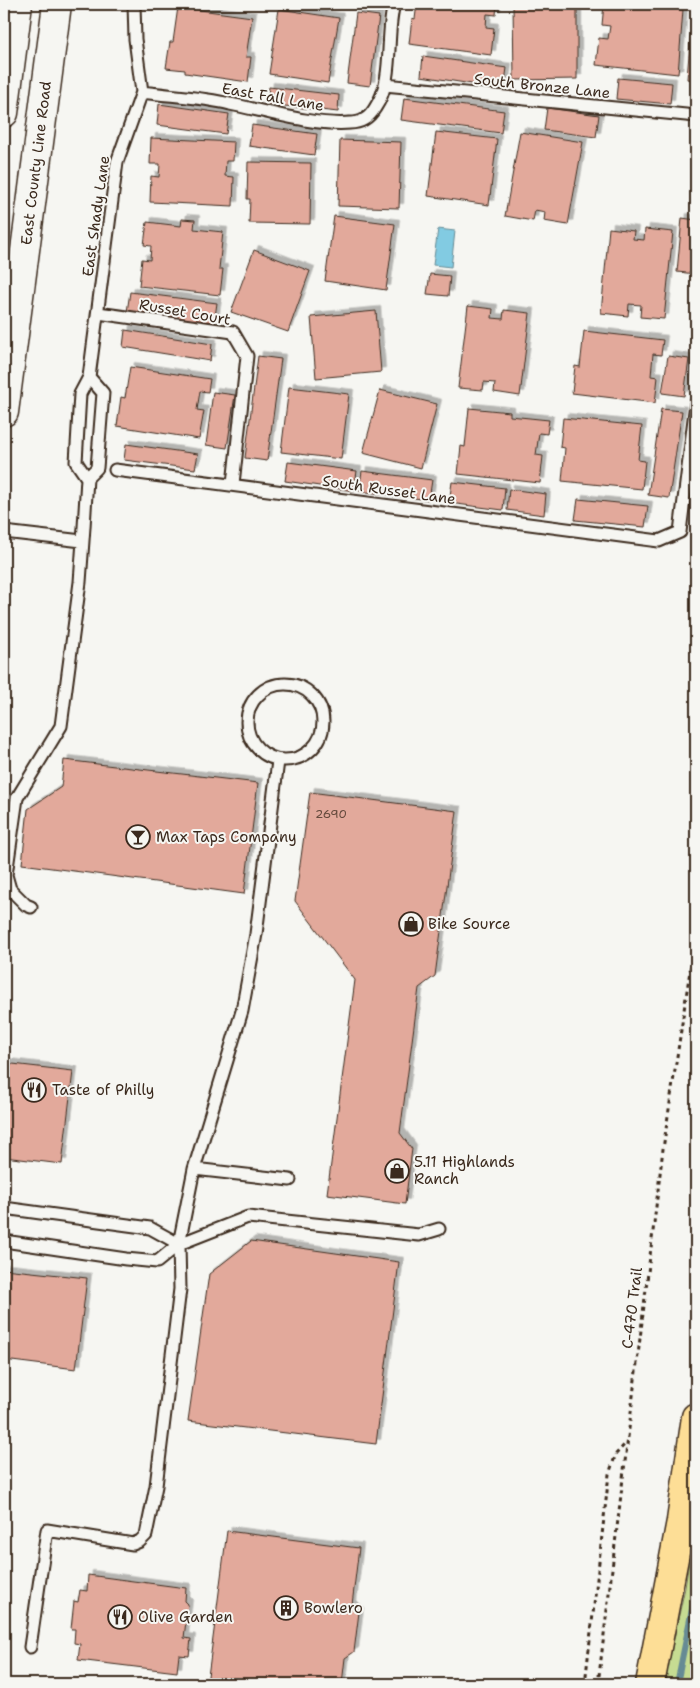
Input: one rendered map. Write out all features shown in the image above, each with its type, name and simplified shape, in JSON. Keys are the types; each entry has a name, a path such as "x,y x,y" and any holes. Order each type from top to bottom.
{"highway":[{"path":"650,1684 681,1522 696,1417"},
{"path":"631,1684 637,1664 658,1642"}],"main road":[{"path":"4,113 18,4"},
{"name":"East County Line Road","path":"4,412 57,4"}],"lane":[{"name":"East Shady Lane","path":"87,478 76,462 80,394 89,377 117,162 142,92 135,39 134,4"},
{"name":"East Fall Lane","path":"142,92 229,103 265,113 350,124 365,120 376,107 385,86 394,4"},
{"name":"South Bronze Lane","path":"385,86 696,116"},
{"name":"Russet Court","path":"98,313 233,332 247,356 233,484"},
{"path":"31,907 16,895 7,882 11,826 21,788 61,726 80,582 87,478 97,468 103,392 89,377"},
{"name":"South Russet Lane","path":"115,470 659,541 680,532 696,403"},
{"path":"4,532 82,540"},
{"path":"278,684 291,684 303,688 316,700 323,717 323,729 319,740 312,750 302,757 290,761 278,761 266,756 255,747 248,736 248,716 255,698 265,689 278,684"},
{"path":"30,1647 47,1530 133,1544 140,1541 146,1535 156,1486 180,1289 179,1244 194,1169 236,1035 244,1002 256,934 278,761"},
{"path":"194,1169 290,1180"},
{"path":"4,1208 150,1228 179,1244"},
{"path":"4,1241 157,1262 179,1244 248,1217 418,1235 439,1229"}],"path":[{"name":"C-470 Trail","path":"585,1684 612,1462 621,1447 627,1442 671,1085 696,931"},
{"path":"598,1684 627,1442"}],"green space":[{"path":"696,1517 696,1684 664,1684 685,1588"}],"water":[{"path":"438,229 455,231 451,267 433,265"}],"building":[{"path":"356,4 380,4 379,12 356,8"},
{"path":"417,4 497,4 496,15 487,14 486,27 494,28 491,55 409,44 412,18 415,19"},
{"path":"513,4 577,4 577,79 514,80"},
{"path":"604,4 633,4 683,10 678,74 596,65 599,38 608,39 610,26 602,25"},
{"path":"693,4 696,4 696,80 687,79"},
{"path":"178,7 252,17 246,57 251,57 248,82 185,73 185,70 166,68 170,42 173,42"},
{"path":"279,9 339,18 328,83 269,74"},
{"path":"356,13 379,16 370,86 347,83"},
{"path":"423,56 507,68 504,89 421,76"},
{"path":"618,78 672,83 670,104 616,99"},
{"path":"269,87 339,95 338,112 267,104"},
{"path":"404,98 504,111 501,133 401,120"},
{"path":"159,104 229,114 226,134 157,125"},
{"path":"547,108 599,115 596,137 544,130"},
{"path":"252,125 317,134 314,155 249,146"},
{"path":"436,132 497,139 489,205 428,196"},
{"path":"520,132 583,142 568,225 544,221 545,212 535,210 533,221 505,216"},
{"path":"151,138 234,142 233,161 226,161 225,176 234,177 233,206 150,202 151,176 159,177 160,164 150,164"},
{"path":"340,140 401,142 399,208 338,206"},
{"path":"248,162 311,163 310,224 249,223 250,199 247,199"},
{"path":"334,216 395,224 386,290 325,281"},
{"path":"682,218 696,220 696,274 677,272"},
{"path":"182,219 195,220 194,229 223,232 219,269 223,269 220,295 139,286 142,259 150,260 151,246 144,245 147,222 181,226"},
{"path":"609,228 634,231 633,239 644,240 645,229 673,232 664,319 640,317 641,305 629,304 628,316 601,313"},
{"path":"254,250 310,271 288,332 231,312"},
{"path":"430,274 450,276 448,296 427,294"},
{"path":"130,292 217,303 214,324 127,312"},
{"path":"468,306 493,309 492,318 503,319 504,310 530,313 520,396 494,392 495,383 484,382 483,390 458,388"},
{"path":"376,311 381,372 316,378 311,317"},
{"path":"125,330 212,344 210,361 123,347"},
{"path":"584,331 663,340 661,355 653,354 651,376 658,377 655,403 572,393 575,366 580,367"},
{"path":"258,356 281,359 267,461 245,458"},
{"path":"668,356 689,359 684,396 662,393"},
{"path":"130,367 210,379 208,392 200,391 197,410 204,411 199,439 117,426 121,397 125,398"},
{"path":"289,387 349,394 341,459 281,452"},
{"path":"380,390 437,404 421,468 363,453"},
{"path":"213,392 235,395 227,448 206,445"},
{"path":"469,408 510,412 510,416 549,420 547,434 539,433 536,455 543,456 540,483 458,474 461,446 465,447"},
{"path":"661,409 682,411 669,498 648,495"},
{"path":"563,418 642,426 638,460 645,461 642,489 562,481 565,448 560,447"},
{"path":"126,444 198,454 195,469 124,460"},
{"path":"696,450 696,495 689,494"},
{"path":"288,462 357,471 354,491 285,481"},
{"path":"362,471 432,480 429,500 359,491"},
{"path":"452,482 505,488 503,510 449,503"},
{"path":"509,489 546,494 544,515 507,510"},
{"path":"578,499 648,506 645,527 575,520"},
{"name":"Max Taps Company","path":"64,760 258,783 244,894 22,864 28,809 61,787"},
{"path":"310,792 457,811 435,976 419,988 400,1133 412,1149 405,1204 327,1194 355,980 295,901"},
{"path":"4,1063 73,1071 62,1164 4,1157"},
{"path":"251,1241 399,1262 376,1444 188,1421 209,1274"},
{"path":"4,1269 87,1278 76,1369 4,1360"},
{"name":"Bowlero","path":"227,1531 359,1548 352,1605 359,1612 354,1652 345,1658 342,1684 207,1684"},
{"path":"88,1575 186,1588 185,1601 188,1604 184,1638 191,1639 189,1656 179,1655 177,1672 78,1660 80,1644 74,1643 75,1629 71,1629 74,1601 78,1602 80,1590 87,1591"}],"waterway":[{"path":"677,1684 696,1589"}],"place":[{"name":"Max Taps Company","path":"138,837"},
{"name":"Bike Source","path":"411,924"},
{"name":"Taste of Philly","path":"34,1090"},
{"name":"5.11 Highlands Ranch","path":"397,1171"},
{"name":"Bowlero","path":"286,1608"},
{"name":"Olive Garden","path":"120,1617"}]}
